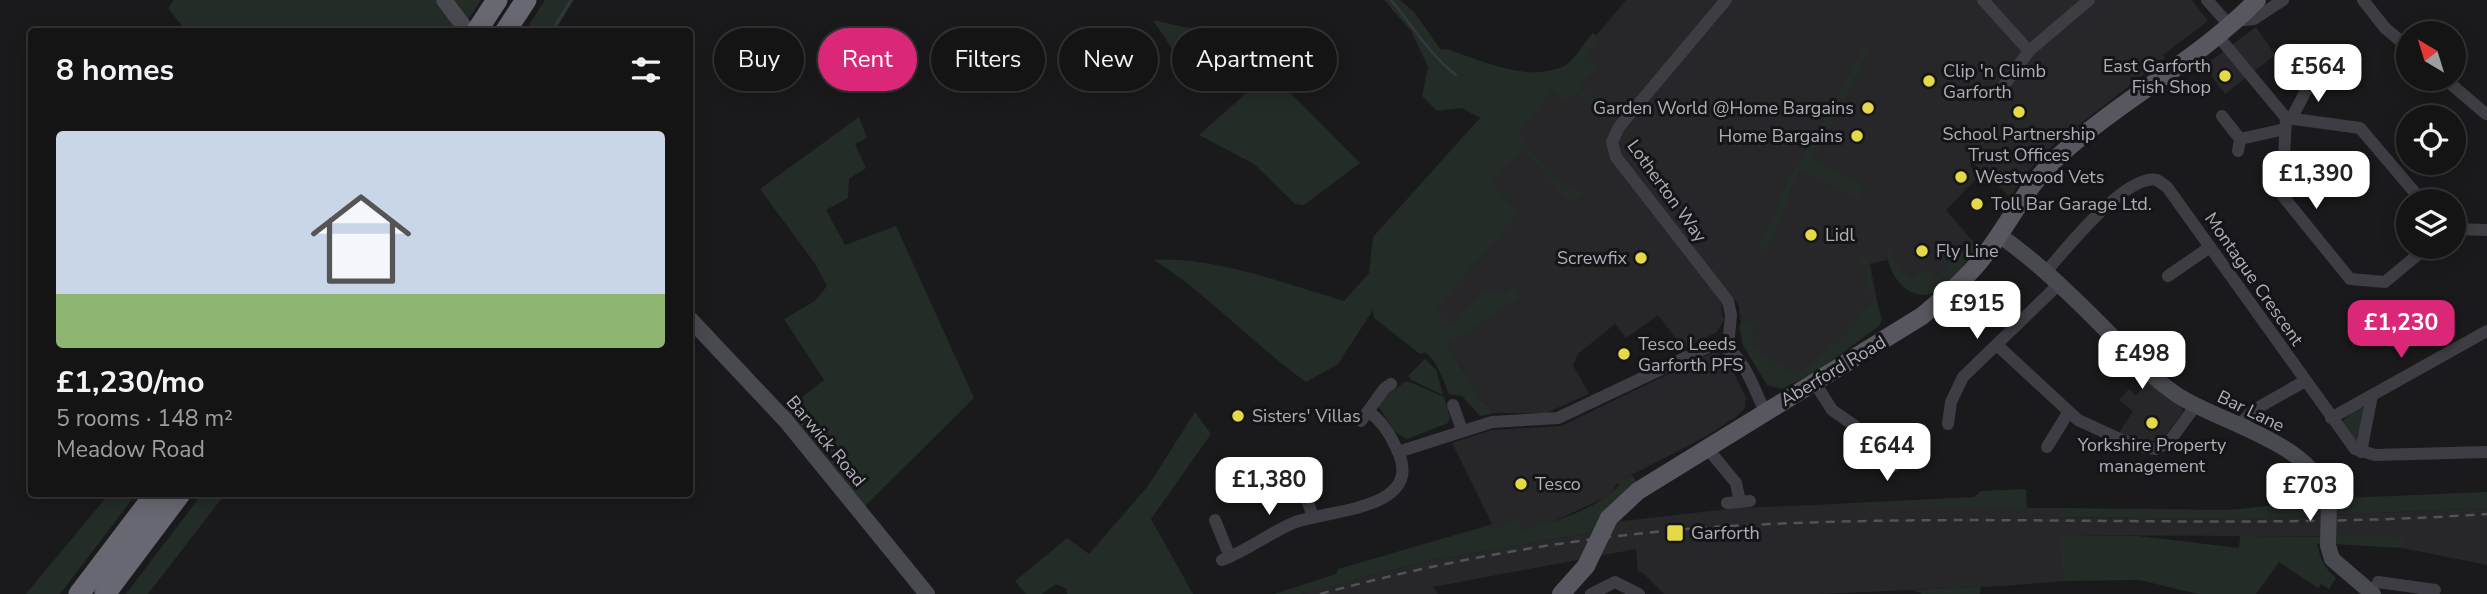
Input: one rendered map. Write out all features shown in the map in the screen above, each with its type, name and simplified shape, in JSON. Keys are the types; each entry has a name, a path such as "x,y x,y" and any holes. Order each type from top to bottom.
{"highway":[{"path":"480,28 497,0"},
{"path":"508,28 526,0"},
{"path":"79,594 153,497"},
{"path":"105,594 178,497"}],"main road":[{"name":"Aberford Road","path":"1561,594 1586,566 1609,517 1638,491 1922,316 1971,271 1999,235 2025,192 2060,155 2228,28 2257,0"}],"street":[{"name":"Lotherton Way","path":"1726,0 1619,128 1612,142 1616,158 1728,301 1731,315 1728,348"},
{"path":"1983,0 2029,51"},
{"path":"2000,91 2029,51 2089,0"},
{"path":"2207,0 2228,28 2287,122"},
{"path":"2228,28 2254,19 2283,0"},
{"path":"2363,0 2385,28 2396,37"},
{"path":"445,2 465,28"},
{"path":"2315,74 2287,122 2281,195 2350,279 2385,282 2413,259"},
{"path":"2459,91 2486,114"},
{"path":"2222,116 2239,145 2287,122 2360,128 2412,189"},
{"name":"Montague Crescent","path":"2045,273 2092,221 2145,179 2157,180 2167,187 2350,444 2361,452"},
{"path":"2466,229 2487,230"},
{"name":"Bar Lane","path":"1999,235 2045,273 2144,368 2196,405 2283,448 2308,465 2325,488 2329,502 2328,545 2332,559 2374,590"},
{"path":"2168,276 2210,247"},
{"path":"1948,424 1951,402 1959,383 2058,285"},
{"name":"Barwick Road","path":"693,321 786,421 927,594"},
{"path":"2331,418 2487,331"},
{"path":"1398,452 1462,429 1500,420 1558,418 1706,347 1719,344 1737,355 1765,411"},
{"path":"1997,345 2068,413 2107,435 2135,446 2156,449 2174,438 2196,405"},
{"path":"2239,426 2252,411 2305,381"},
{"path":"1815,383 1832,410 1855,426 1882,454 1887,465 1894,467 1903,459"},
{"path":"1215,520 1226,558 1295,522 1356,508 1387,497 1401,475 1398,452 1383,424 1364,416 1391,384"},
{"path":"2372,394 2361,452 2375,455 2487,452"},
{"path":"1453,405 1462,429"},
{"path":"2047,447 2068,413"},
{"path":"1707,448 1736,483 1739,502"},
{"path":"1303,488 1313,517"},
{"path":"1591,594 1611,583 1624,585 1639,594"},
{"path":"2374,590 2435,590"}],"shaded area":[{"path":"174,0 435,0 457,28 184,28 168,8"},
{"path":"453,0 481,0 468,20"},
{"path":"545,0 574,0 557,28 527,28"},
{"path":"1384,0 1400,0 1414,12 1441,50 1447,49 1520,71 1550,71 1564,66 1593,33 1599,38 1586,55 1598,65 1579,87 1606,110 1602,115 1576,92 1566,103 1552,91 1519,132 1529,149 1556,179 1575,191 1584,192 1571,203 1523,150 1489,180 1518,214 1435,310 1452,326 1483,292 1503,294 1513,287 1519,297 1448,345 1478,397 1495,413 1480,416 1462,396 1449,394 1437,367 1426,352 1420,354 1374,318 1373,310 1338,364 1306,382 1194,288 1154,260 1200,262 1224,267 1344,301 1369,273 1373,237 1480,118 1462,108 1437,111 1422,96 1428,67 1411,31"},
{"path":"1626,0 2192,0 2208,21 2052,146 2028,171 2010,197 1972,162 1970,165 1978,177 1946,210 1978,247 1957,273 1937,291 1927,295 1917,293 1899,282 1887,260 1870,264 1881,322 1823,367 1782,389 1767,385 1743,345 1739,306 1729,292 1721,307 1724,320 1717,332 1684,349 1658,315 1626,338 1615,324 1578,354 1573,365 1589,394 1546,413 1495,413 1478,397 1448,345 1430,356 1369,305"},
{"path":"1153,20 1188,28 1172,28 1172,49"},
{"path":"2256,27 2275,55 2225,94 2204,66"},
{"path":"1864,48 1869,52 1813,159 1864,186 1858,197 1850,195 1801,170 1789,192 1792,194 1781,215 1783,217 1764,252 1757,248 1779,205 1774,207"},
{"path":"1248,91 1289,91 1360,163 1304,205 1295,204 1254,164 1199,135"},
{"path":"859,117 867,138 855,144 866,168 849,179 848,198 826,210 845,245 896,226 974,398 865,506 786,410 824,380 784,319 815,301 827,286 816,265 760,189"},
{"path":"1971,239 1978,247 1951,281 1930,294 1911,292 1896,279 1891,270 1887,251 1889,242 1896,264 1913,280 1923,269 1935,279"},
{"path":"1856,257 1865,257 1870,266 1872,283 1868,298 1861,295 1868,294 1867,266 1860,266 1862,260"},
{"path":"1875,295 1882,319 1879,326 1823,367 1782,389 1767,385 1743,345 1739,325 1757,319 1758,323 1751,324 1755,348 1762,347 1759,354 1793,372 1797,366 1802,371 1848,333 1844,327 1851,330 1863,307 1867,310"},
{"path":"1712,353 1718,353 1728,361 1746,398 1745,408 1736,417 1705,437 1618,482 1610,495 1544,526 1523,530 1495,530 1452,443 1492,430 1561,426"},
{"path":"1425,359 1436,370 1443,395 1408,376"},
{"path":"1407,381 1444,397 1450,418 1448,423 1407,439 1395,432 1377,404"},
{"path":"2149,381 2181,406 2183,411 2164,438 2146,443 2119,433 2133,411 2119,400 2129,389 2136,395"},
{"path":"2361,406 2363,409 2358,442 2343,426 2344,419"},
{"path":"1195,412 1211,434 1151,519 1193,594 1067,594 1067,589 1056,584 1042,594 1026,594 1015,581 1067,538 1089,554 1148,486"},
{"path":"1632,475 1638,483 1594,532 1427,561 1301,594 1274,594 1336,574 1338,569 1493,524 1496,530 1518,519 1523,530 1547,524 1588,507 1611,493 1619,485 1618,482"},
{"path":"2327,475 2345,498 2487,492 2487,508 2244,519 2059,517 2058,508 2230,510 2277,505 2302,493 2331,488"},
{"path":"2026,489 2027,509 1815,505 1974,497 1981,491"},
{"path":"107,497 134,497 60,594 26,594"},
{"path":"200,497 223,497 148,594 126,594"},
{"path":"1815,505 2058,508 2059,517 2244,519 2487,508 2487,565 2402,548 2402,537 2061,535 2063,581 2002,586 1819,594 1664,594 1642,572 1638,572 1636,549 1433,587 1438,594 1301,594 1427,561 1594,532 1614,522 1737,508"},
{"path":"2333,534 2402,537 2402,548 2334,544"},
{"path":"2060,535 2138,536 2239,548 2240,536 2324,537 2323,543 2317,544 2318,549 2321,559 2336,578 2329,589 2321,584 2318,588 2279,562 2256,594 2198,594 2139,580 2063,581"},
{"path":"1981,587 1980,594 1923,594 1912,590"}],"waterway":[{"path":"554,28 571,0"},
{"path":"1391,0 1429,49 1456,75"}],"railway":[{"path":"1320,594 1479,557 1587,540 1696,528 1842,521 2211,522 2395,519 2487,514"}],"place":[{"name":"East Garforth Fish Shop","path":"2225,76"},
{"name":"Clip 'n Climb Garforth","path":"1929,81"},
{"name":"Garden World @Home Bargains","path":"1868,108"},
{"name":"School Partnership Trust Offices","path":"2019,112"},
{"name":"Home Bargains","path":"1857,136"},
{"name":"Westwood Vets","path":"1961,177"},
{"name":"Toll Bar Garage Ltd.","path":"1977,204"},
{"name":"Lidl","path":"1811,235"},
{"name":"Fly Line","path":"1922,251"},
{"name":"Screwfix","path":"1641,258"},
{"name":"Tesco Leeds Garforth PFS","path":"1624,354"},
{"name":"Sisters' Villas","path":"1238,416"},
{"name":"Yorkshire Property management","path":"2152,423"},
{"name":"Tesco","path":"1521,484"},
{"name":"Garforth","path":"1675,533"}]}
